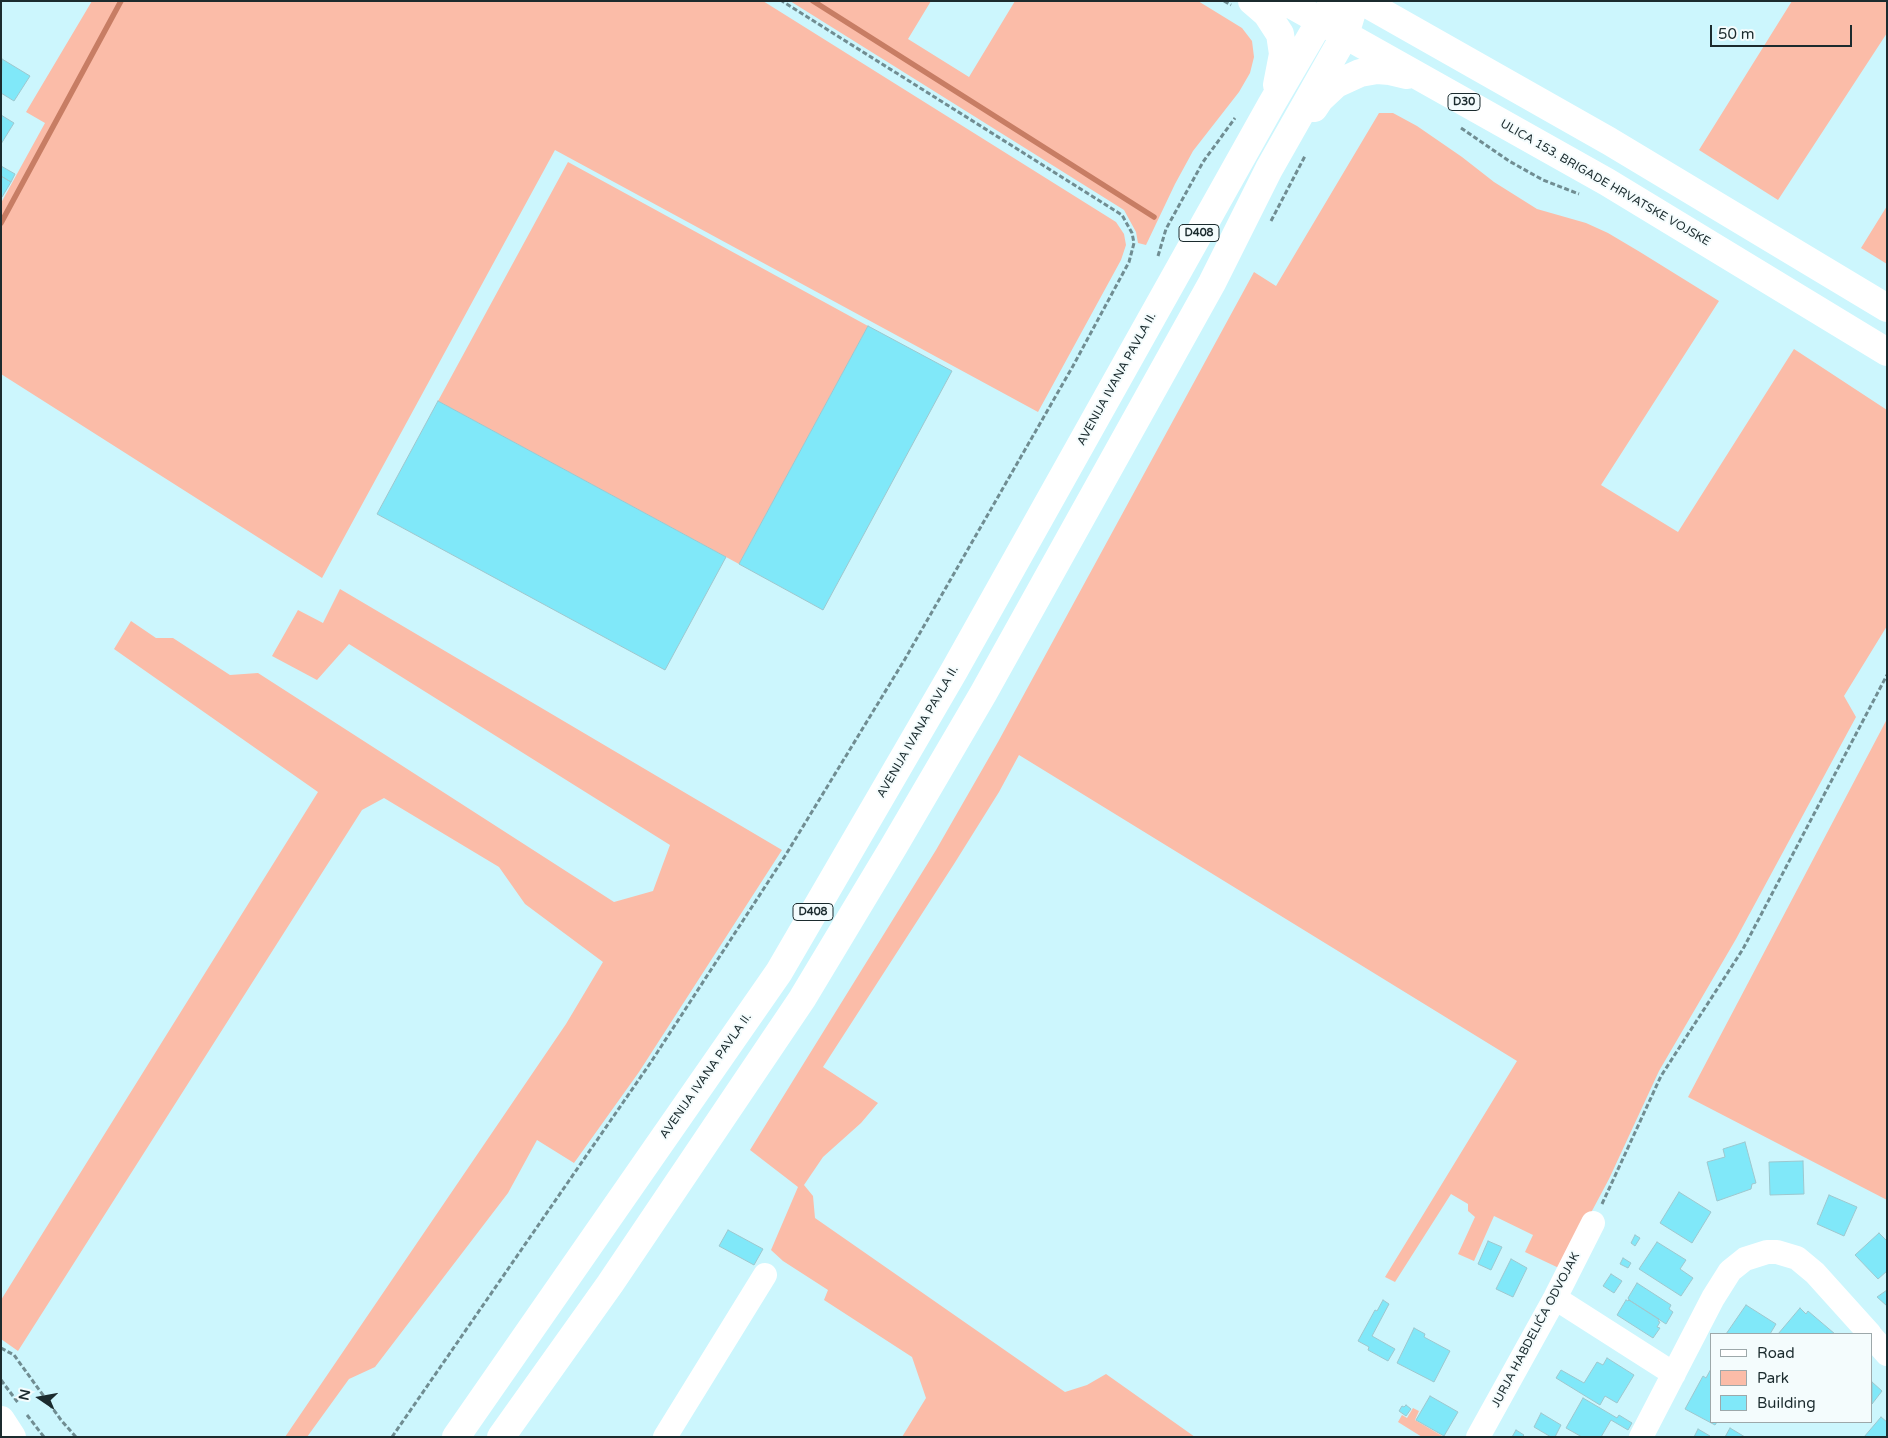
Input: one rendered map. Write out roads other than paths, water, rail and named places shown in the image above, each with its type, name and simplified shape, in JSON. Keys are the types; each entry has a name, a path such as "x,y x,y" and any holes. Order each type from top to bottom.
{"main road":[{"path":"1252,1 1267,14 1280,34 1282,54 1271,105"},
{"name":"D30","path":"1285,1 1320,21"},
{"name":"AVENIJA IVANA PAVLA II.","path":"456,1437 779,972 954,671 1271,105 1320,21 1339,1"},
{"name":"D408","path":"501,1437 610,1284 802,999 983,694 1207,292 1269,169 1345,35 1351,15 1352,1"},
{"path":"1362,1 1609,141 1887,308"},
{"name":"ULICA 153. BRIGADE HRVATSKE VOJSKE","path":"1320,21 1607,182 1887,352"},
{"path":"1269,169 1293,143 1320,99 1336,84 1360,73 1377,70 1424,79"},
{"path":"1,1420 12,1437"}],"street":[{"name":"JURJA HABDELIĆA ODVOJAK","path":"1478,1437 1555,1298 1593,1222"},
{"path":"1641,1437 1722,1282 1738,1263 1756,1254 1777,1252 1788,1255 1806,1265 1868,1333"},
{"path":"665,1437 764,1275"},
{"path":"1555,1298 1674,1374"},
{"path":"1873,1338 1887,1354"}],"waterway":[{"path":"1,223 121,1"},
{"path":"813,1 1154,217"}]}
